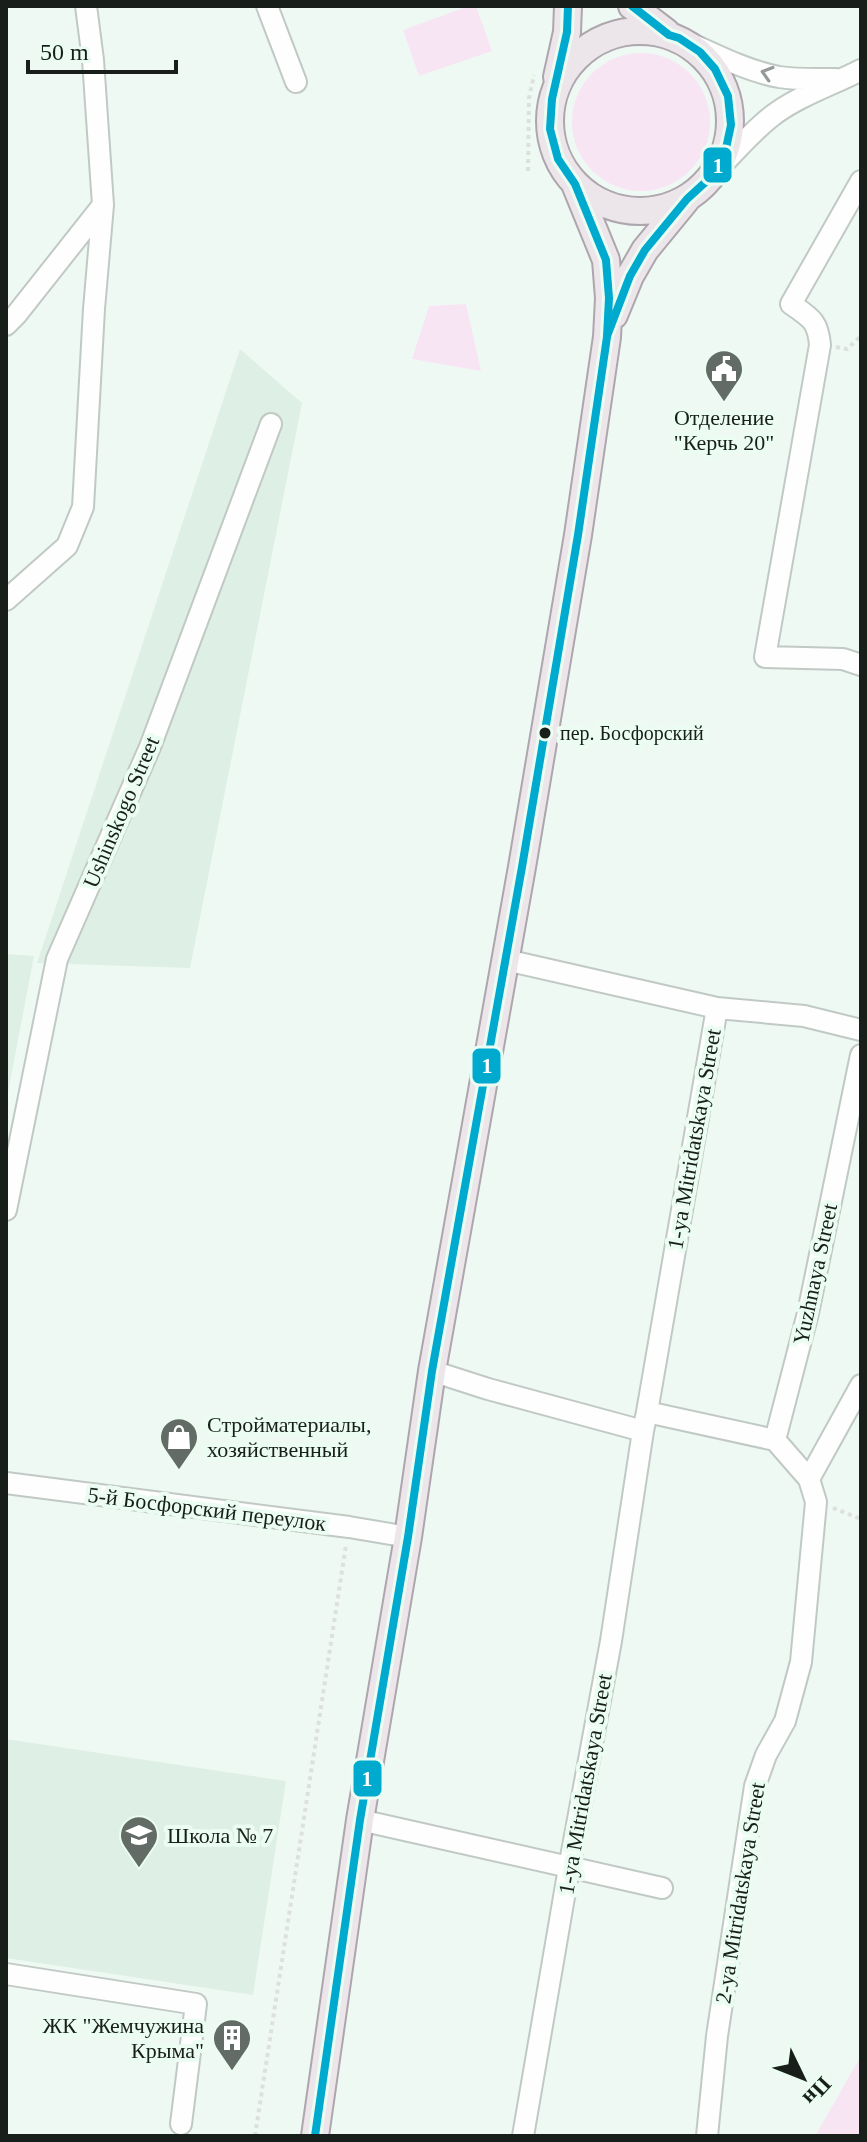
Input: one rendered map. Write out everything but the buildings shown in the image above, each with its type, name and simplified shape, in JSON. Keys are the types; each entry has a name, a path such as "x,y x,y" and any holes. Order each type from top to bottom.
{"main road":[{"path":"315,2136 360,1820 408,1537 432,1371 578,535 607,337 609,298 606,260 575,184 558,159 550,129 567,32 568,6"},
{"path":"607,337 630,276 645,250 687,199 710,178 725,153 731,125 728,96 715,69 700,52 632,6"},
{"path":"554,94 568,65 586,48 611,35 640,30 674,36"},
{"path":"575,184 599,202 628,211 659,210 687,199"}],"street":[{"path":"6,600 67,546 83,507 103,205 86,6"},
{"path":"267,6 296,82"},
{"path":"674,36 727,60 777,76 811,79 853,74"},
{"path":"710,178 773,115 853,74"},
{"path":"861,181 791,304 807,315 818,328 820,345 765,657 843,659 861,665"},
{"path":"6,325 103,205"},
{"name":"Ushinskogo Street","path":"6,1210 57,959 150,747 271,424"},
{"path":"506,960 717,1008 804,1016 861,1030"},
{"name":"1-ya Mitridatskaya Street","path":"523,2136 611,1641 645,1421 717,1008"},
{"name":"Yuzhnaya Street","path":"775,1440 808,1313 861,1055"},
{"path":"432,1371 488,1389 645,1421 775,1440 809,1479 861,1385"},
{"name":"2-ya Mitridatskaya Street","path":"707,2136 717,2036 755,1786 766,1755 785,1721 801,1662 816,1502 809,1479"},
{"name":"5-й Босфорский переулок","path":"6,1483 408,1537"},
{"path":"360,1820 662,1888"},
{"path":"6,1974 196,2004 181,2124"}],"path":[{"path":"528,171 529,98 535,69"},
{"path":"820,345 847,349 861,336"},
{"path":"816,1502 861,1519"},
{"path":"255,2136 349,1527"}],"shaded area":[{"path":"476,6 492,51 419,76 403,30"},
{"path":"641,53 668,58 690,73 705,95 710,122 705,149 690,171 668,186 641,191 614,186 592,171 577,149 572,122 577,95 592,73 614,58"},
{"path":"466,304 481,371 412,359 429,306"},
{"path":"240,349 302,403 190,968 37,963"},
{"path":"6,954 34,956 6,1103"},
{"name":"Школа № 7","path":"6,1739 286,1781 253,1995 6,1958"},
{"path":"861,2056 861,2136 815,2136"}],"transit line":[{"name":"1","path":"315,2136 360,1820 408,1537 432,1371 522,867 578,535 607,337 609,298 606,260 575,184 558,159 550,129 552,99 567,32 568,6"},
{"name":"1","path":"607,336 630,276 645,250 687,199 710,178 725,153 731,125 728,96 715,69 700,52 669,35 632,6"}],"place":[{"name":"Отделение \"Керчь 20\"","path":"724,403"},
{"name":"пер. Босфорский","path":"545,733"},
{"name":"Стройматериалы, хозяйственный","path":"179,1471"},
{"name":"Школа № 7","path":"139,1869"},
{"name":"ЖК \"Жемчужина Крыма\"","path":"232,2072"}]}
